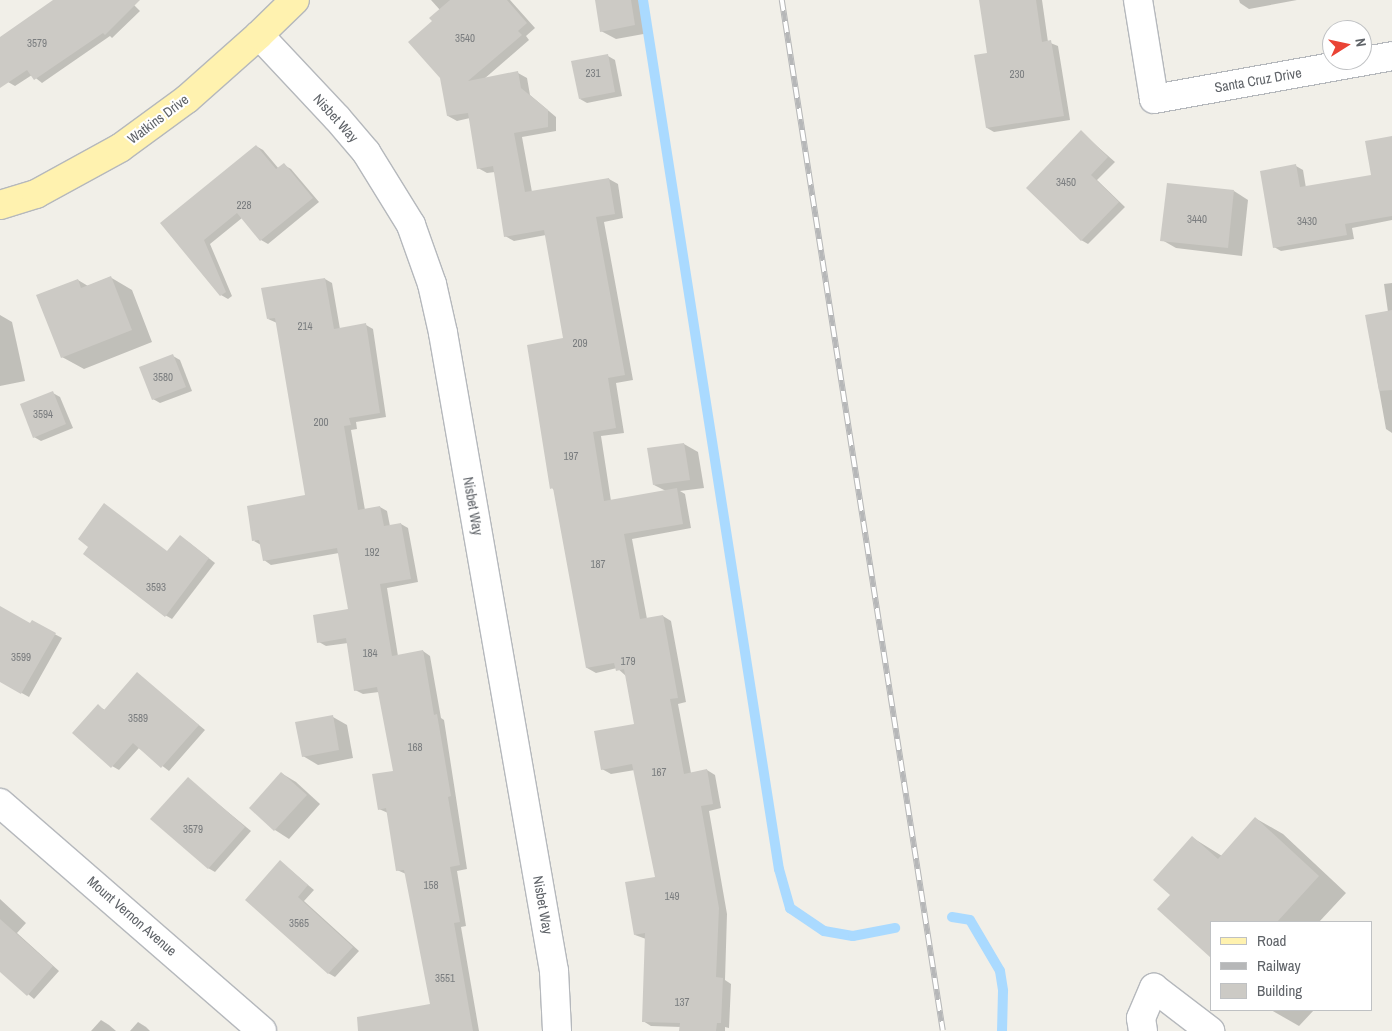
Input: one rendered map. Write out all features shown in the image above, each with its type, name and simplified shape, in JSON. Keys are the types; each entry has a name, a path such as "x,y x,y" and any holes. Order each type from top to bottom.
{"main road":[{"name":"Watkins Drive","path":"0,205 36,194 120,148 187,99 260,35 295,0"}],"street":[{"name":"Santa Cruz Drive","path":"1138,0 1154,99 1392,56"},
{"name":"Nisbet Way","path":"260,35 366,152 412,225 432,284 443,333 554,971 557,1031"},
{"name":"Mount Vernon Avenue","path":"0,802 262,1031"},
{"path":"1143,1031 1141,1018 1154,988 1210,1031"}],"building":[{"path":"53,0 140,0 105,35 103,33 34,80 27,70 0,88 0,37"},
{"path":"450,0 507,0 527,23 518,31 522,35 468,81 518,71 521,88 548,110 548,127 514,133 525,192 609,178 615,214 596,217 625,375 608,378 616,428 593,432 604,501 677,488 683,524 624,534 640,619 663,615 678,698 670,699 684,774 707,769 713,804 701,806 719,908 716,977 723,978 721,1023 717,1023 716,1031 679,1031 680,1023 642,1022 645,933 634,935 625,882 655,877 632,764 601,770 594,731 634,724 624,669 616,671 614,663 586,668 553,488 550,489 527,345 563,338 544,230 504,237 493,166 477,169 468,113 447,116 440,78 408,42 432,21 429,18"},
{"path":"595,0 631,0 635,25 600,32"},
{"path":"979,0 1036,0 1042,42 1051,40 1064,116 986,128 974,55 987,53"},
{"path":"608,54 615,92 579,99 571,61"},
{"path":"1081,130 1108,157 1091,175 1119,202 1081,241 1026,188"},
{"path":"1392,136 1392,216 1345,224 1347,235 1273,248 1260,171 1296,164 1300,187 1371,175 1365,141"},
{"path":"256,145 276,169 284,163 313,198 260,241 237,213 204,240 226,292 220,296 160,223"},
{"path":"1167,183 1234,190 1228,248 1160,241"},
{"path":"111,276 132,330 61,358 36,295 78,279 81,288"},
{"path":"325,278 334,329 366,323 380,413 349,418 351,425 344,426 358,510 380,506 384,526 401,523 411,579 380,584 392,656 423,650 434,715 437,714 451,796 448,797 460,865 450,867 460,922 454,923 473,1031 358,1031 357,1017 430,1004 404,870 396,871 386,808 378,810 372,774 393,771 377,687 354,691 346,638 317,643 313,615 348,609 337,548 263,561 259,540 252,541 247,506 305,495 275,318 267,319 261,288"},
{"path":"1392,310 1392,390 1379,391 1365,315"},
{"path":"173,354 186,387 152,400 139,367"},
{"path":"53,391 66,424 33,438 20,404"},
{"path":"684,443 690,480 653,485 647,448"},
{"path":"104,503 167,551 180,535 209,558 165,617 83,554 88,547 78,539"},
{"path":"0,606 30,623 32,620 56,633 21,694 0,682"},
{"path":"137,672 199,725 161,768 133,743 111,768 72,733 98,704 104,710"},
{"path":"333,715 339,750 302,757 295,722"},
{"path":"281,772 307,795 274,831 249,808"},
{"path":"188,777 245,827 208,869 150,819"},
{"path":"1255,817 1319,876 1278,921 1210,921 1210,957 1157,909 1170,895 1153,880 1192,836 1218,859"},
{"path":"280,860 308,885 298,897 353,947 328,974 245,900"},
{"path":"0,919 53,966 27,996 0,972"}],"waterway":[{"path":"643,0 779,869 790,908 824,931 853,936 895,928"},
{"path":"952,917 970,920 1000,971 1003,991 1002,1031"}],"railway":[{"path":"782,0 943,1031"}]}
